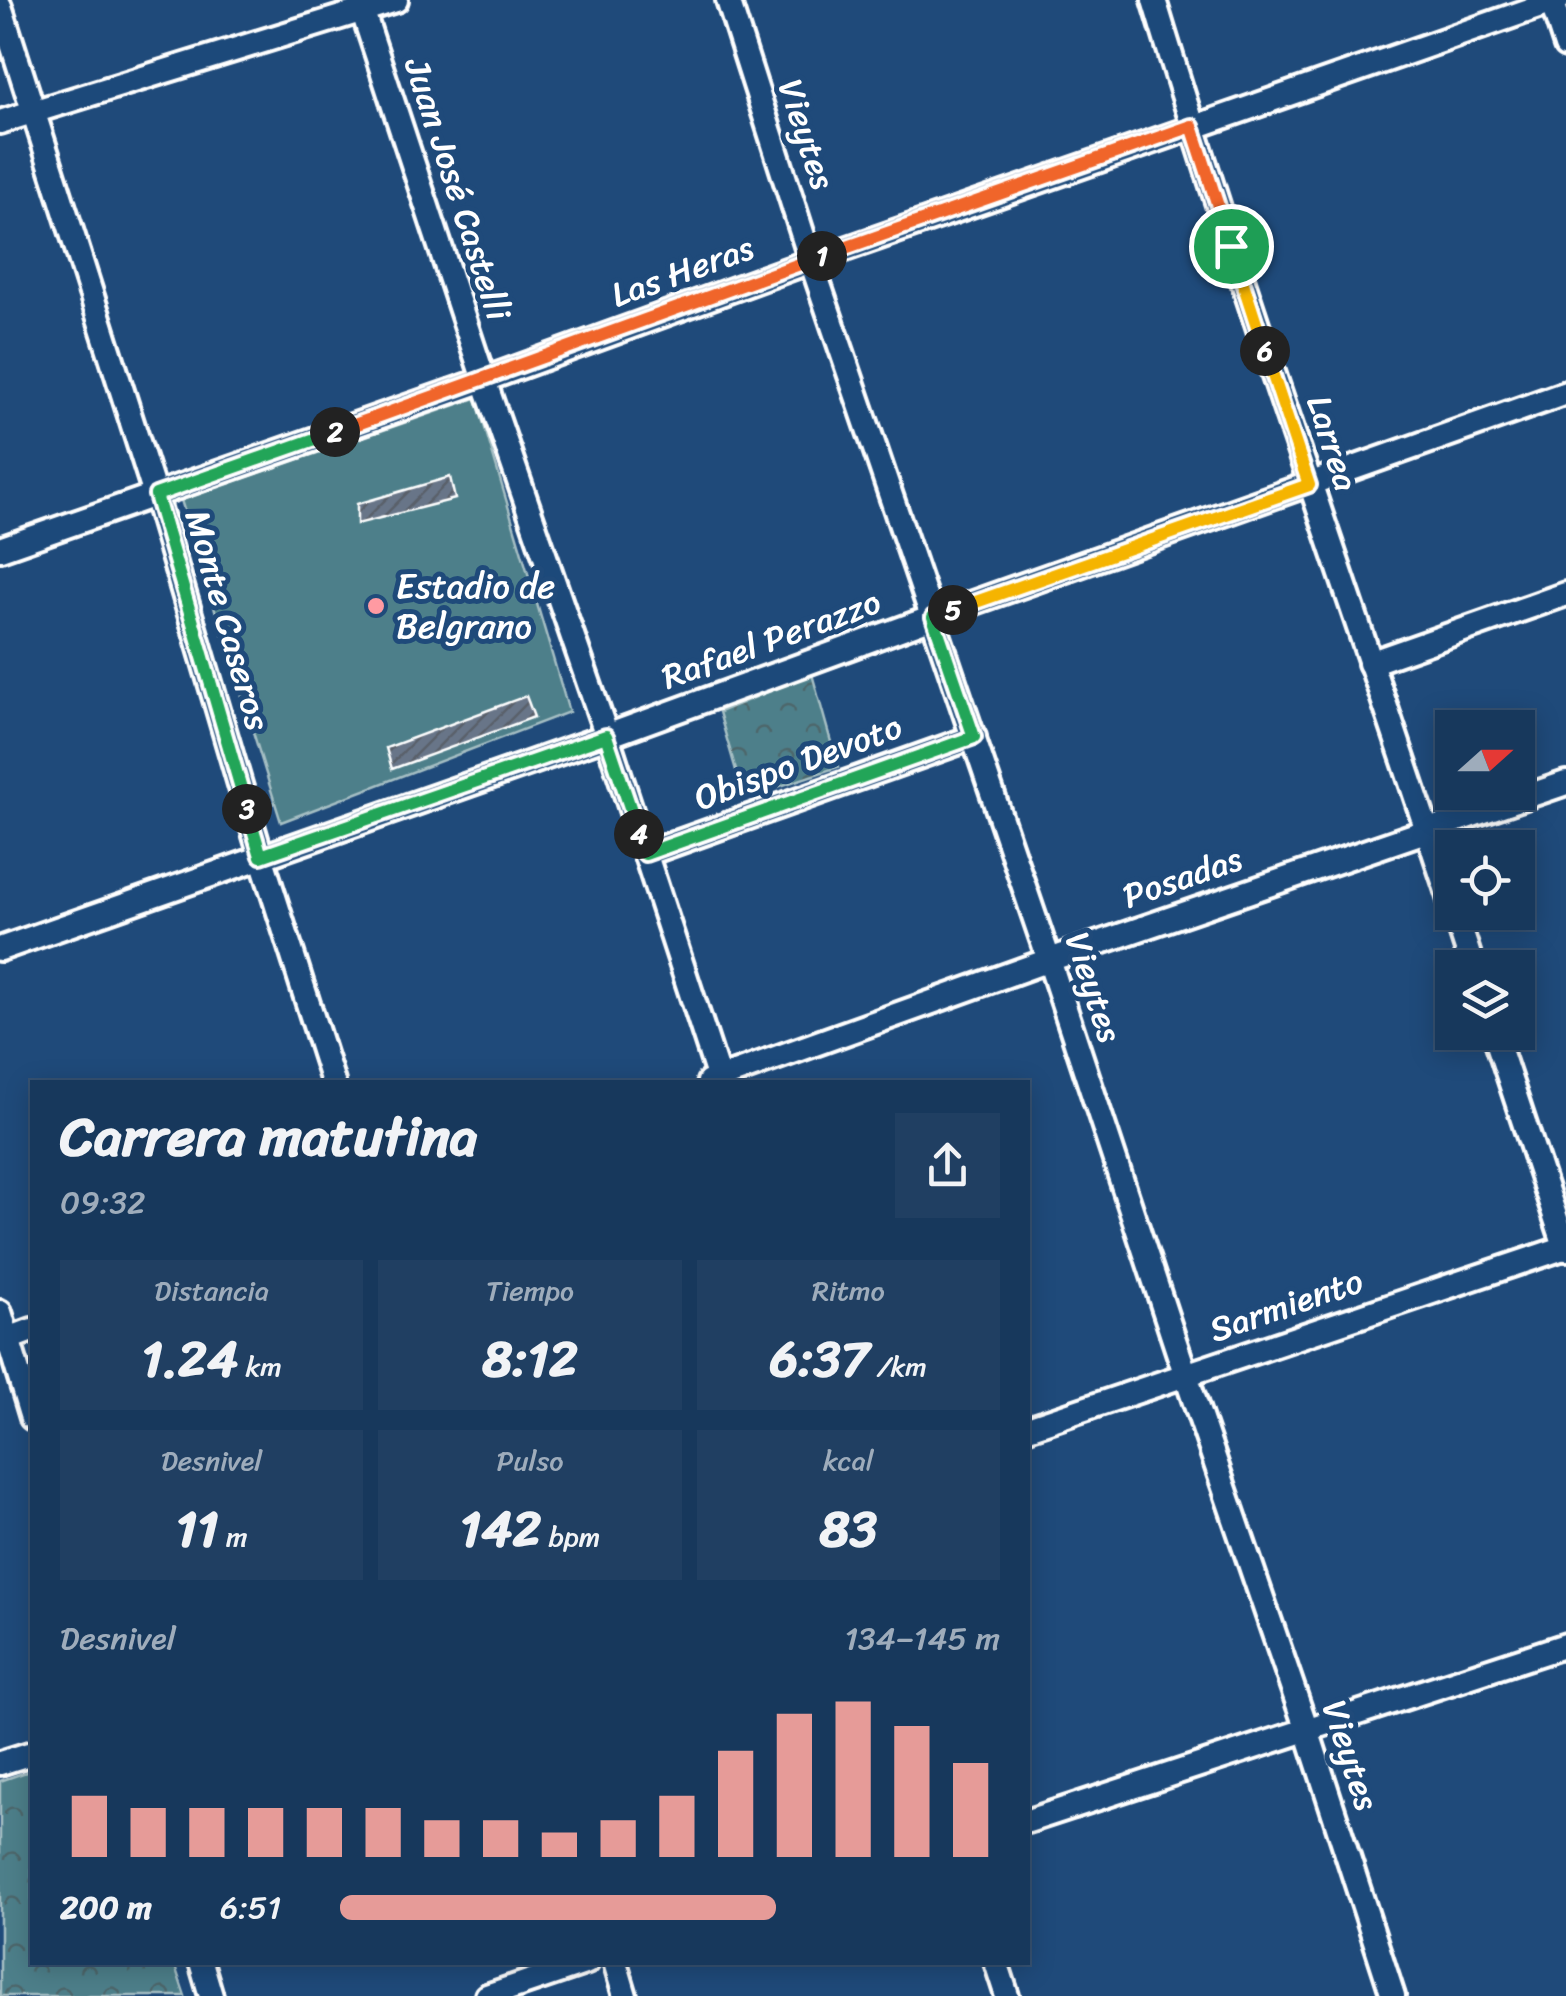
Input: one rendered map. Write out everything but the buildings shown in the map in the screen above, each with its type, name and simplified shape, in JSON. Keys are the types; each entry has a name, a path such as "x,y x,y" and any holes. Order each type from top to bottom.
{"street":[{"path":"0,122 360,5 396,0"},
{"name":"Vieytes","path":"728,0 811,260 1049,960 1393,1996"},
{"name":"Larrea","path":"1154,0 1309,485 1435,851"},
{"path":"1553,1 1566,46"},
{"name":"Las Heras","path":"0,549 1553,1"},
{"name":"Juan José Castelli","path":"360,5 606,736 716,1080"},
{"name":"Monte Caseros","path":"0,6 156,495 261,856 333,1080"},
{"name":"Rafael Perazzo","path":"0,949 1566,393"},
{"path":"1370,663 1566,594"},
{"name":"Obispo Devoto","path":"645,854 974,737"},
{"name":"Posadas","path":"719,1080 1049,960 1566,784"},
{"path":"1500,1050 1566,1248"},
{"name":"Sarmiento","path":"1030,1427 1566,1248"},
{"path":"0,1312 4,1340 30,1412"},
{"path":"4,1340 30,1331"},
{"path":"1030,1820 1566,1645"},
{"path":"0,1764 30,1754"},
{"path":"201,1965 211,1996"},
{"path":"486,1996 578,1965"},
{"path":"616,1965 625,1996"},
{"path":"997,1965 1007,1996"}],"green space":[{"name":"Estadio de Belgrano","path":"476,398 569,712 281,822 181,500"},
{"path":"812,674 838,767 744,798 719,712"},
{"path":"30,1771 30,1965 175,1965 185,1996 0,1996 0,1781"}],"place":[{"name":"Estadio de Belgrano","path":"376,606"}],"route":[{"path":"1192,126 1231,246 1309,485 933,617 974,737 645,854 606,736 261,856 156,495 1192,126"}]}
